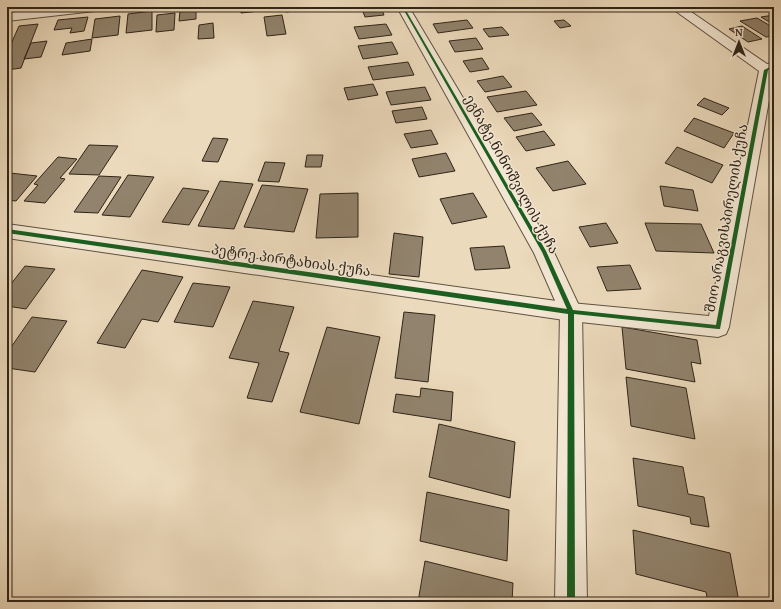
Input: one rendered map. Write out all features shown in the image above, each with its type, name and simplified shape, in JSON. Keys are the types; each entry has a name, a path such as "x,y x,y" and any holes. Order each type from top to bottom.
{"street":[{"path":"7,17 95,7"},
{"name":"ეგნატე ნინოშვილის ქუჩა","path":"403,7 544,252 571,312 571,602"},
{"path":"676,7 770,68"},
{"name":"შიო არაგვისპირელის ქუჩა","path":"571,312 718,328 770,68"},
{"name":"პეტრე პირტახიას ქუჩა","path":"7,232 571,312"}],"building":[{"path":"240,7 259,7 260,11 241,13"},
{"path":"285,7 302,7 303,10 286,12"},
{"path":"381,7 384,15 365,17 362,9"},
{"path":"196,9 196,19 179,21 180,11"},
{"path":"152,11 152,30 126,33 128,14"},
{"path":"175,13 174,30 156,32 157,15"},
{"path":"282,15 286,34 267,36 264,17"},
{"path":"774,15 774,25 761,17"},
{"path":"120,16 118,35 92,38 95,19"},
{"path":"88,17 84,31 70,33 72,28 54,30 58,20"},
{"path":"757,18 774,28 774,36 766,37 740,21"},
{"path":"467,20 473,28 438,33 433,24"},
{"path":"564,20 571,26 560,28 554,21"},
{"path":"213,23 214,38 198,39 199,25"},
{"path":"38,24 21,68 7,70 7,53 19,26"},
{"path":"386,24 392,35 359,39 354,27"},
{"path":"742,26 762,39 748,42 729,29"},
{"path":"502,27 509,35 489,37 483,29"},
{"path":"476,38 483,49 455,52 449,41"},
{"path":"92,39 90,51 62,55 66,43"},
{"path":"47,41 41,57 24,59 31,43"},
{"path":"392,42 398,54 363,59 358,46"},
{"path":"482,58 489,69 470,72 463,61"},
{"path":"408,62 414,75 373,80 368,67"},
{"path":"503,76 512,87 485,92 477,81"},
{"path":"373,84 378,95 348,100 344,88"},
{"path":"425,87 431,100 391,105 386,92"},
{"path":"526,91 537,105 497,112 487,97"},
{"path":"704,98 729,108 722,115 697,105"},
{"path":"422,107 427,119 396,123 392,111"},
{"path":"532,113 542,125 514,131 504,118"},
{"path":"694,118 734,133 724,148 684,131"},
{"path":"431,130 438,144 411,148 404,134"},
{"path":"544,131 555,145 526,151 516,137"},
{"path":"213,138 228,139 218,162 202,161"},
{"path":"89,145 118,146 99,175 69,174"},
{"path":"677,147 723,165 712,183 665,163"},
{"path":"446,153 455,171 419,177 412,159"},
{"path":"307,155 323,155 321,167 305,167"},
{"path":"58,157 77,159 60,178 65,179 45,203 24,201 38,185 34,184"},
{"path":"568,161 586,184 553,191 536,168"},
{"path":"265,162 285,163 279,182 258,181"},
{"path":"10,173 37,176 16,201 7,200 7,177"},
{"path":"128,175 154,177 130,217 102,215"},
{"path":"99,176 121,177 98,213 74,212"},
{"path":"220,181 253,184 234,229 198,226"},
{"path":"262,185 308,189 294,232 244,227"},
{"path":"660,186 693,190 698,211 664,206"},
{"path":"183,188 209,191 189,225 162,222"},
{"path":"358,193 358,237 316,238 320,194"},
{"path":"473,193 487,217 452,224 440,199"},
{"path":"606,223 618,243 590,247 579,227"},
{"path":"645,223 701,224 714,253 656,251"},
{"path":"394,233 423,237 419,277 389,274"},
{"path":"504,246 510,268 475,270 470,248"},
{"path":"630,265 641,289 607,291 597,267"},
{"path":"25,266 55,269 26,309 7,306 7,289"},
{"path":"142,270 183,277 158,322 142,319 125,348 97,343"},
{"path":"193,283 230,287 213,327 174,322"},
{"path":"253,301 294,307 279,351 289,353 272,402 247,398 259,363 229,358"},
{"path":"404,312 435,315 428,382 395,378"},
{"path":"32,317 67,321 35,372 7,368 7,353"},
{"path":"327,327 380,337 359,424 300,412"},
{"path":"622,327 697,340 701,364 691,362 695,382 626,369"},
{"path":"626,377 686,388 695,439 631,426"},
{"path":"421,388 453,392 451,421 393,412 396,394 420,397"},
{"path":"439,424 515,442 510,498 429,477"},
{"path":"633,458 683,467 688,494 704,497 709,527 691,524 690,517 638,506"},
{"path":"427,492 509,510 507,561 420,541"},
{"path":"633,530 730,553 739,602 708,602 706,592 636,574"},
{"path":"425,561 513,583 512,602 418,602"}],"cycle path":[{"path":"403,7 544,252 571,312 571,602"},
{"path":"7,231 571,312 718,327 766,70 774,66"}]}
